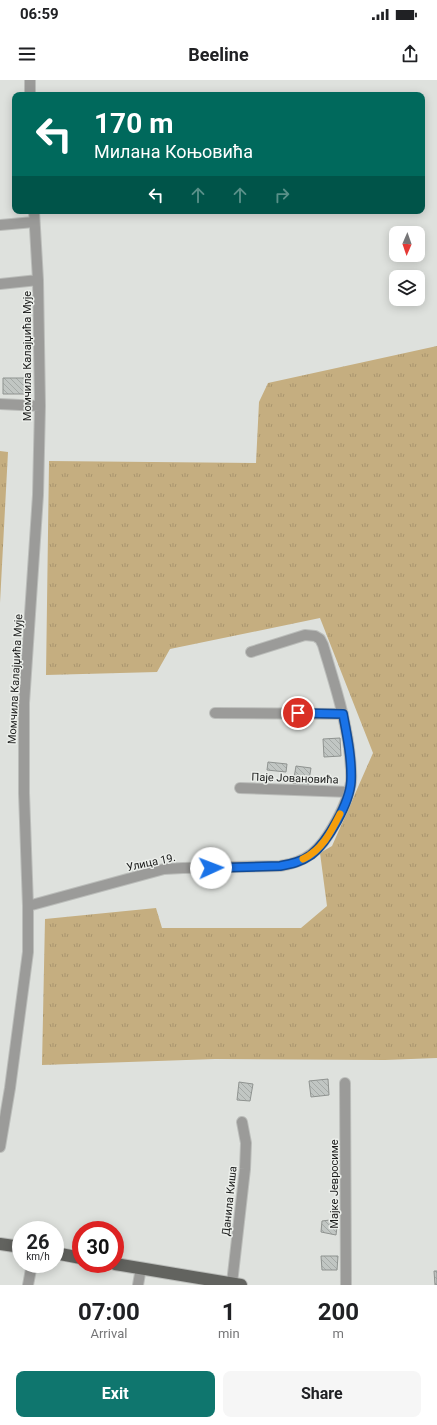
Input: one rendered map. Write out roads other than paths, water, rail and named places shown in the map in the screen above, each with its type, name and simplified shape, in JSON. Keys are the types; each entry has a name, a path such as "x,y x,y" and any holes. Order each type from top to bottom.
{"main road":[{"path":"0,1244 12,1246"},
{"path":"124,1265 236,1284"}],"street":[{"path":"30,80 30,92"},
{"name":"Момчила Калајџића Мује","path":"0,1147 10,1088 28,952 24,793 24,703 38,495 40,406 38,280 34,214"},
{"path":"0,225 34,222"},
{"path":"0,284 38,280"},
{"path":"0,404 40,406"},
{"name":"Улица 19.","path":"28,906 164,870 183,868 280,866 300,861 312,854 327,838 340,814 349,792 351,770 339,695 320,639 315,636 304,635 251,652"},
{"path":"215,713 343,714"},
{"name":"Паје Јовановића","path":"240,788 349,792"},
{"name":"Мајке Јевросиме","path":"345,1084 346,1285"},
{"name":"Данила Киша","path":"236,1284 246,1143 242,1122"},
{"path":"138,1285 141,1268"},
{"path":"28,1285 30,1273"}]}
